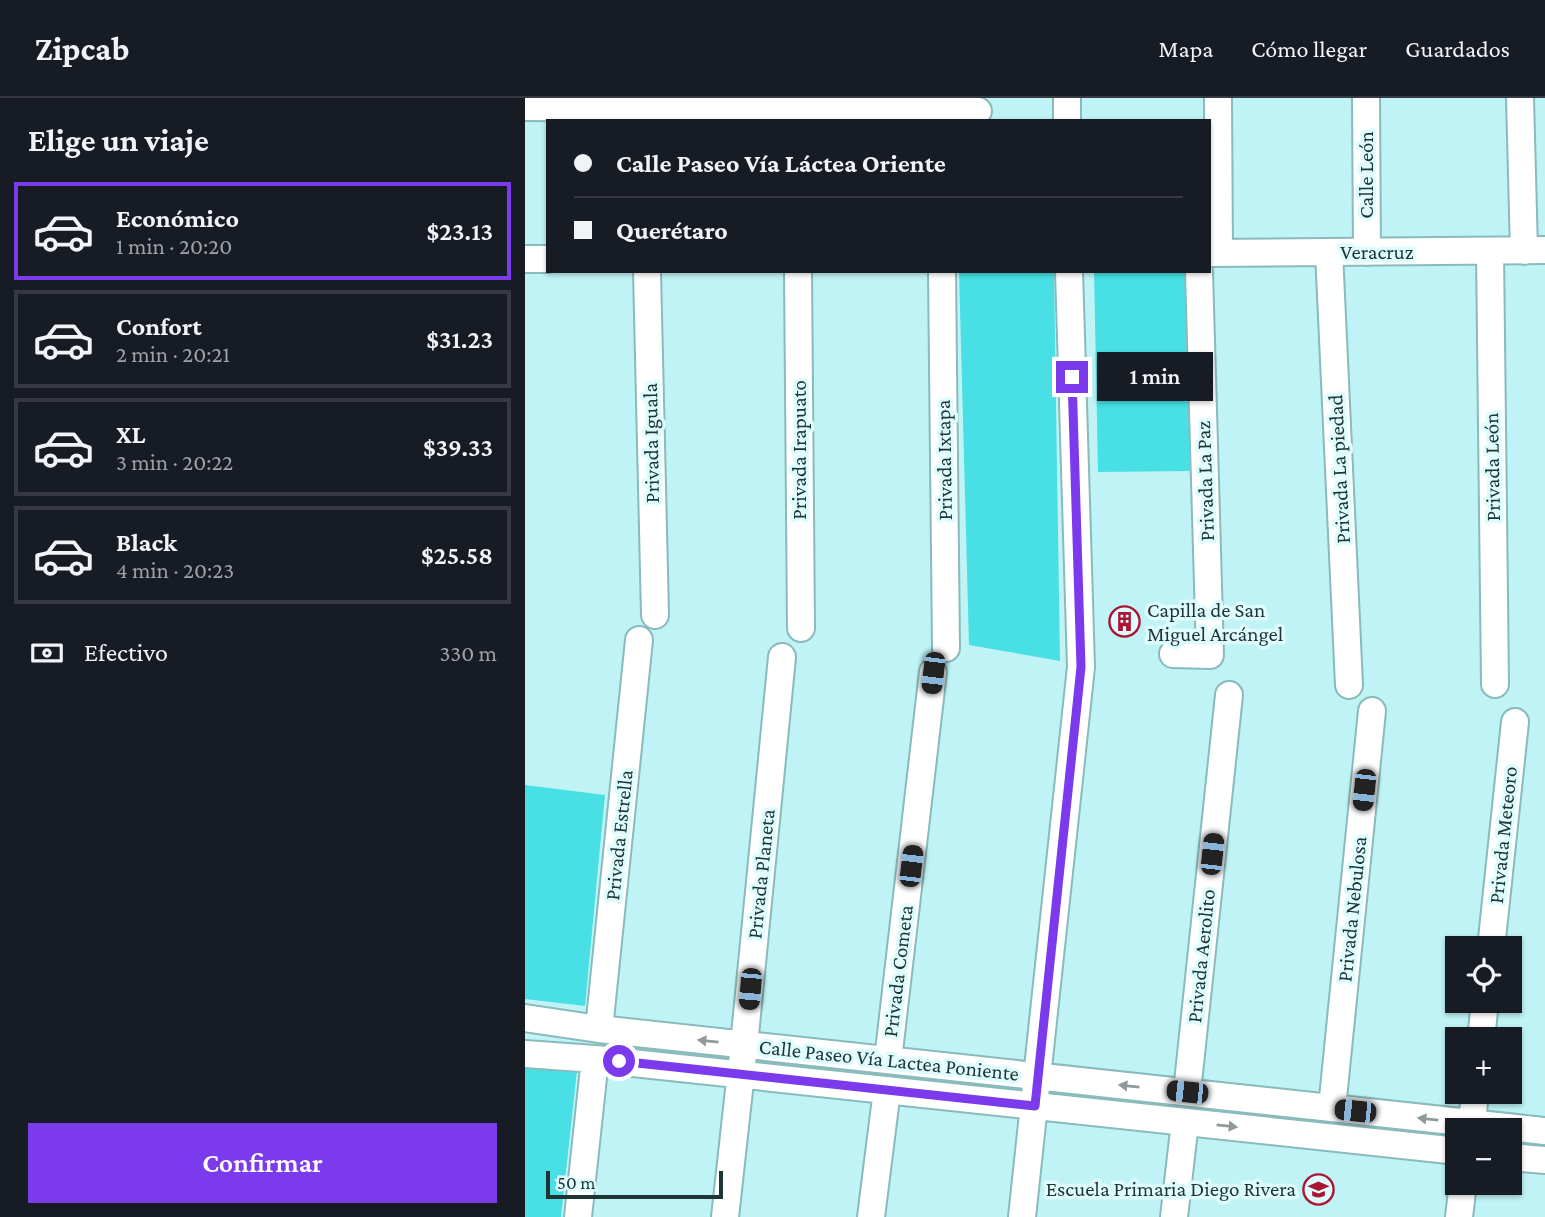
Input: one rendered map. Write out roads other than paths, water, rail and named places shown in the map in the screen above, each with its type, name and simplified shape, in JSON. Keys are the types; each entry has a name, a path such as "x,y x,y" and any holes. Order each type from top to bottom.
{"street":[{"path":"1067,98 1067,119"},
{"path":"1214,253 1218,98"},
{"name":"Calle León","path":"1366,98 1367,252"},
{"path":"1520,98 1534,251"},
{"path":"525,107 978,111"},
{"name":"Privada León","path":"1490,251 1495,684"},
{"name":"Veracruz","path":"1214,253 1534,251"},
{"name":"Privada La piedad","path":"1329,252 1349,685"},
{"path":"525,259 546,259"},
{"name":"Privada Iguala","path":"647,273 656,615"},
{"name":"Privada Irapuato","path":"798,273 801,628"},
{"name":"Privada Ixtapa","path":"942,273 946,648"},
{"path":"1023,1217 1081,667 1069,273"},
{"name":"Privada La Paz","path":"1173,654 1210,655 1199,273"},
{"name":"Privada Estrella","path":"599,1029 639,640"},
{"name":"Privada Planeta","path":"725,1217 782,657"},
{"name":"Privada Cometa","path":"888,1060 933,673"},
{"name":"Privada Aerolito","path":"1187,1092 1229,695"},
{"name":"Privada Nebulosa","path":"1332,1108 1372,710"},
{"name":"Privada Meteoro","path":"1492,936 1515,722"},
{"name":"Calle Paseo Vía Lactea Poniente","path":"525,1018 599,1029 1445,1120"},
{"path":"525,1054 741,1074 1445,1150"},
{"path":"579,1217 595,1059"},
{"path":"871,1217 887,1090"},
{"path":"1174,1217 1185,1122"},
{"name":"Calle Paseo Vía Lactea Poniente","path":"1522,1128 1545,1131"},
{"path":"1522,1158 1545,1160"},
{"path":"1459,1217 1462,1195"}],"place":[{"name":"Capilla de San Miguel Arcángel","path":"1124,622"},
{"name":"Escuela Primaria Diego Rivera","path":"1319,1189"}]}
